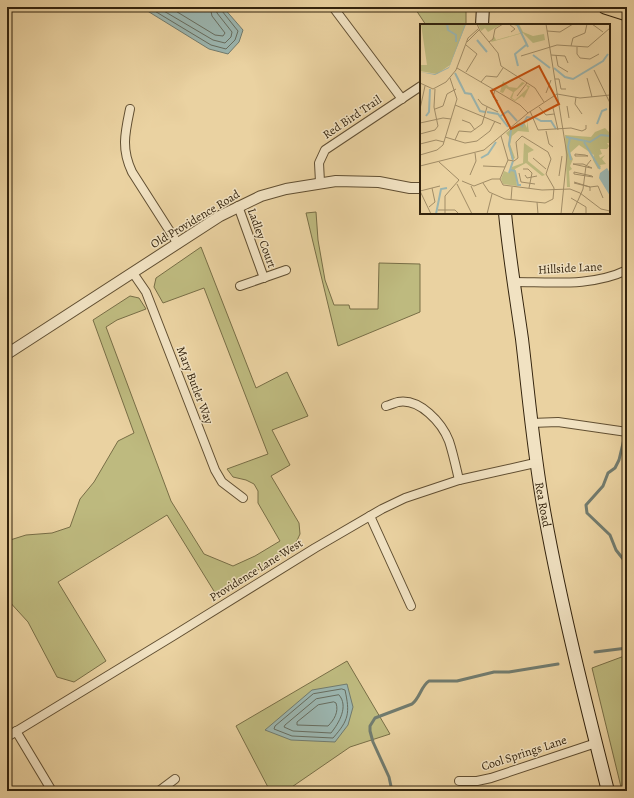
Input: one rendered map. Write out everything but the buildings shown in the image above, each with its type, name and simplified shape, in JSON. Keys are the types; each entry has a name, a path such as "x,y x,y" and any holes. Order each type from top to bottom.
{"main road":[{"path":"482,24 483,7"},
{"path":"604,7 627,14"},
{"name":"Rea Road","path":"505,214 513,282 522,339 535,463 557,578 608,791"}],"street":[{"path":"333,7 402,99"},
{"name":"Red Bird Trail","path":"320,182 319,163 325,150 420,87"},
{"path":"130,109 124,142 124,150 128,165 178,244"},
{"name":"Old Providence Road","path":"7,354 220,216 261,196 286,188 320,182 356,180 379,182 410,188 420,188"},
{"name":"Ladley Court","path":"238,206 264,278"},
{"path":"240,286 286,270"},
{"name":"Hillside Lane","path":"513,282 592,281 609,278 627,270"},
{"name":"Mary Butler Way","path":"133,273 146,292 215,470 222,482 243,498"},
{"path":"386,406 399,402 410,403 426,411 440,425 448,440 459,480"},
{"path":"531,423 558,422 627,432"},
{"name":"Providence Lane West","path":"7,737 315,548 370,516 405,498 459,480 535,463"},
{"path":"370,516 411,606"},
{"path":"16,731 52,791"},
{"name":"Cool Springs Lane","path":"459,781 477,781 491,778 596,743"},
{"path":"159,791 175,779"}],"shaded area":[{"path":"414,7 466,7 466,24 425,24"},
{"path":"316,212 318,240 325,280 334,305 349,305 350,309 378,309 379,263 420,264 420,312 338,346 306,213"},
{"path":"201,247 256,388 287,372 308,416 272,430 290,465 271,476 299,523 300,534 294,547 217,596 167,515 58,582 106,661 74,682 57,677 28,622 7,599 7,541 26,535 52,533 70,527 80,499 94,482 118,441 134,433 93,320 130,296 139,298 146,309 117,320 106,327 171,501 204,554 233,566 255,556 280,541 258,503 258,491 254,484 246,480 233,477 227,469 268,454 204,288 163,303 154,287 156,278"},
{"path":"627,655 627,791 622,791 592,668"},
{"path":"347,661 390,734 350,747 286,791 270,791 236,726"}],"water":[{"path":"141,7 223,7 243,30 239,42 228,54 209,49"},
{"path":"347,684 353,707 348,725 335,742 291,740 265,730 312,690"}],"waterway":[{"path":"626,424 627,415"},
{"path":"624,439 619,460 615,468 608,473 603,486 586,505 587,513 610,535 616,550 627,564"},
{"path":"595,652 627,648"},
{"path":"392,791 389,777 373,742 370,731 370,726 375,718 412,704 417,699 426,683 429,681 457,681 494,672 509,672 558,664"}]}
